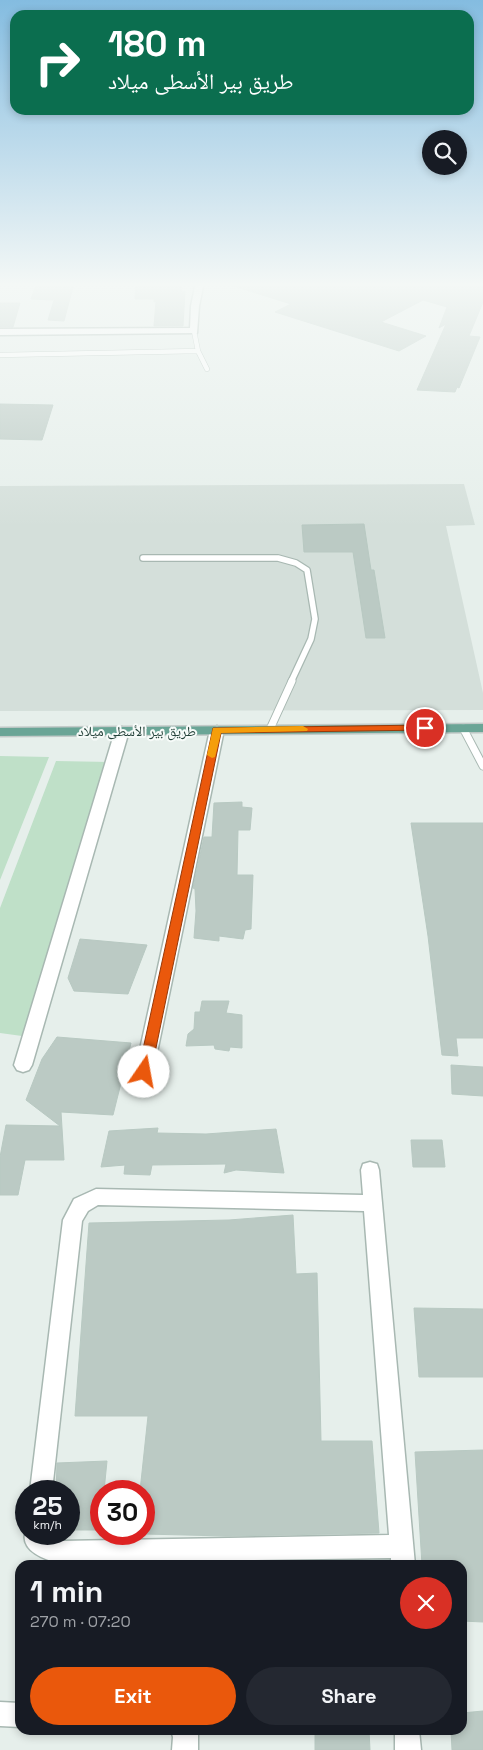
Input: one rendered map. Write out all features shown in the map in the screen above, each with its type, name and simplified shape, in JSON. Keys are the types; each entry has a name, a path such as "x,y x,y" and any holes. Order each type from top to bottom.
{"main road":[{"name":"طريق بير الأسطى ميلاد","path":"0,732 483,728"}],"street":[{"path":"144,1072 217,730"},
{"path":"23,1065 122,731"},
{"path":"42,1545 46,1549 62,1552 402,1555 370,1170"},
{"path":"42,1480 73,1220 81,1206 96,1197 372,1203"},
{"path":"0,1714 15,1715"},
{"path":"185,1750 186,1735"},
{"path":"407,1735 408,1750"}],"lane":[{"path":"204,364 207,369"},
{"path":"143,558 278,558 296,563 307,570 315,619 311,638 270,729"},
{"path":"463,728 483,766"}],"shaded area":[{"path":"464,484 475,525 446,526 483,693 483,710 0,711 0,486"}],"green space":[{"path":"0,756 49,757 0,880"},
{"path":"56,761 110,762 22,1036 0,1033 0,908"}],"building":[{"path":"429,364 469,364 459,388 457,387 455,392 417,390"},
{"path":"0,404 53,405 42,440 0,439"},
{"path":"364,524 371,570 374,570 385,638 366,638 353,552 304,552 302,525"},
{"path":"242,802 242,807 252,808 250,830 238,830 237,875 253,875 251,929 245,930 243,939 219,936 219,941 194,938 196,911 195,889 193,888 204,837 212,837 214,803"},
{"path":"411,823 483,823 483,1038 456,1038 458,1056 442,1055 428,936"},
{"path":"80,939 147,945 128,994 74,991 68,978"},
{"path":"202,1001 229,1001 226,1013 242,1015 242,1048 230,1047 229,1051 215,1049 214,1045 186,1046 188,1034 194,1029 195,1012 200,1012"},
{"path":"57,1037 131,1043 113,1115 61,1112 64,1160 25,1160 18,1195 0,1195 0,1157 6,1125 60,1126 26,1100 42,1059"},
{"path":"451,1065 483,1067 483,1096 452,1094"},
{"path":"158,1128 157,1133 206,1134 276,1129 284,1173 236,1170 224,1173 226,1164 152,1165 150,1175 124,1174 125,1165 101,1167 109,1131"},
{"path":"411,1140 442,1140 445,1167 413,1167"},
{"path":"293,1215 296,1274 317,1273 321,1441 372,1441 379,1533 226,1536 155,1534 155,1480 141,1480 148,1416 75,1416 89,1223 229,1220"},
{"path":"414,1308 483,1309 483,1377 419,1377"},
{"path":"483,1450 483,1622 467,1621 467,1560 422,1560 415,1452"},
{"path":"107,1461 105,1480 90,1480 90,1530 80,1530 80,1480 56,1480 57,1463"},
{"path":"483,1711 483,1750 452,1750 451,1735 467,1735 467,1713"},
{"path":"315,1735 369,1735 370,1750 315,1750"}],"slow traffic":[{"path":"212,755 217,730 303,729"}],"route":[{"path":"144,1072 217,730 425,728"}]}
